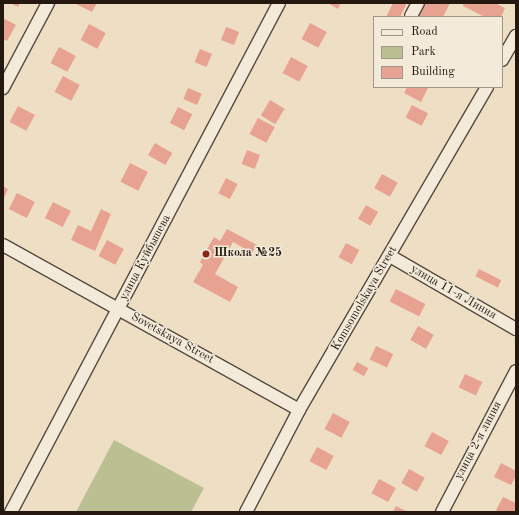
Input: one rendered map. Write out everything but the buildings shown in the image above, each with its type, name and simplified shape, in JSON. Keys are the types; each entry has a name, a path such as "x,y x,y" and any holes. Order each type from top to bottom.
{"street":[{"path":"3,88 48,3"},
{"name":"улица Куйбышева","path":"11,512 119,310 279,3"},
{"path":"411,16 418,3"},
{"path":"503,58 516,36"},
{"name":"Komsomolskaya Street","path":"246,512 299,410 486,88"},
{"name":"Sovetskaya Street","path":"3,245 299,410"},
{"name":"улица 11-я Линия","path":"390,256 516,329"},
{"name":"улица 2-я линия","path":"442,512 516,371"}],"green space":[{"path":"114,440 204,488 191,512 76,512"}],"place":[{"name":"Школа №25","path":"206,254"}]}
